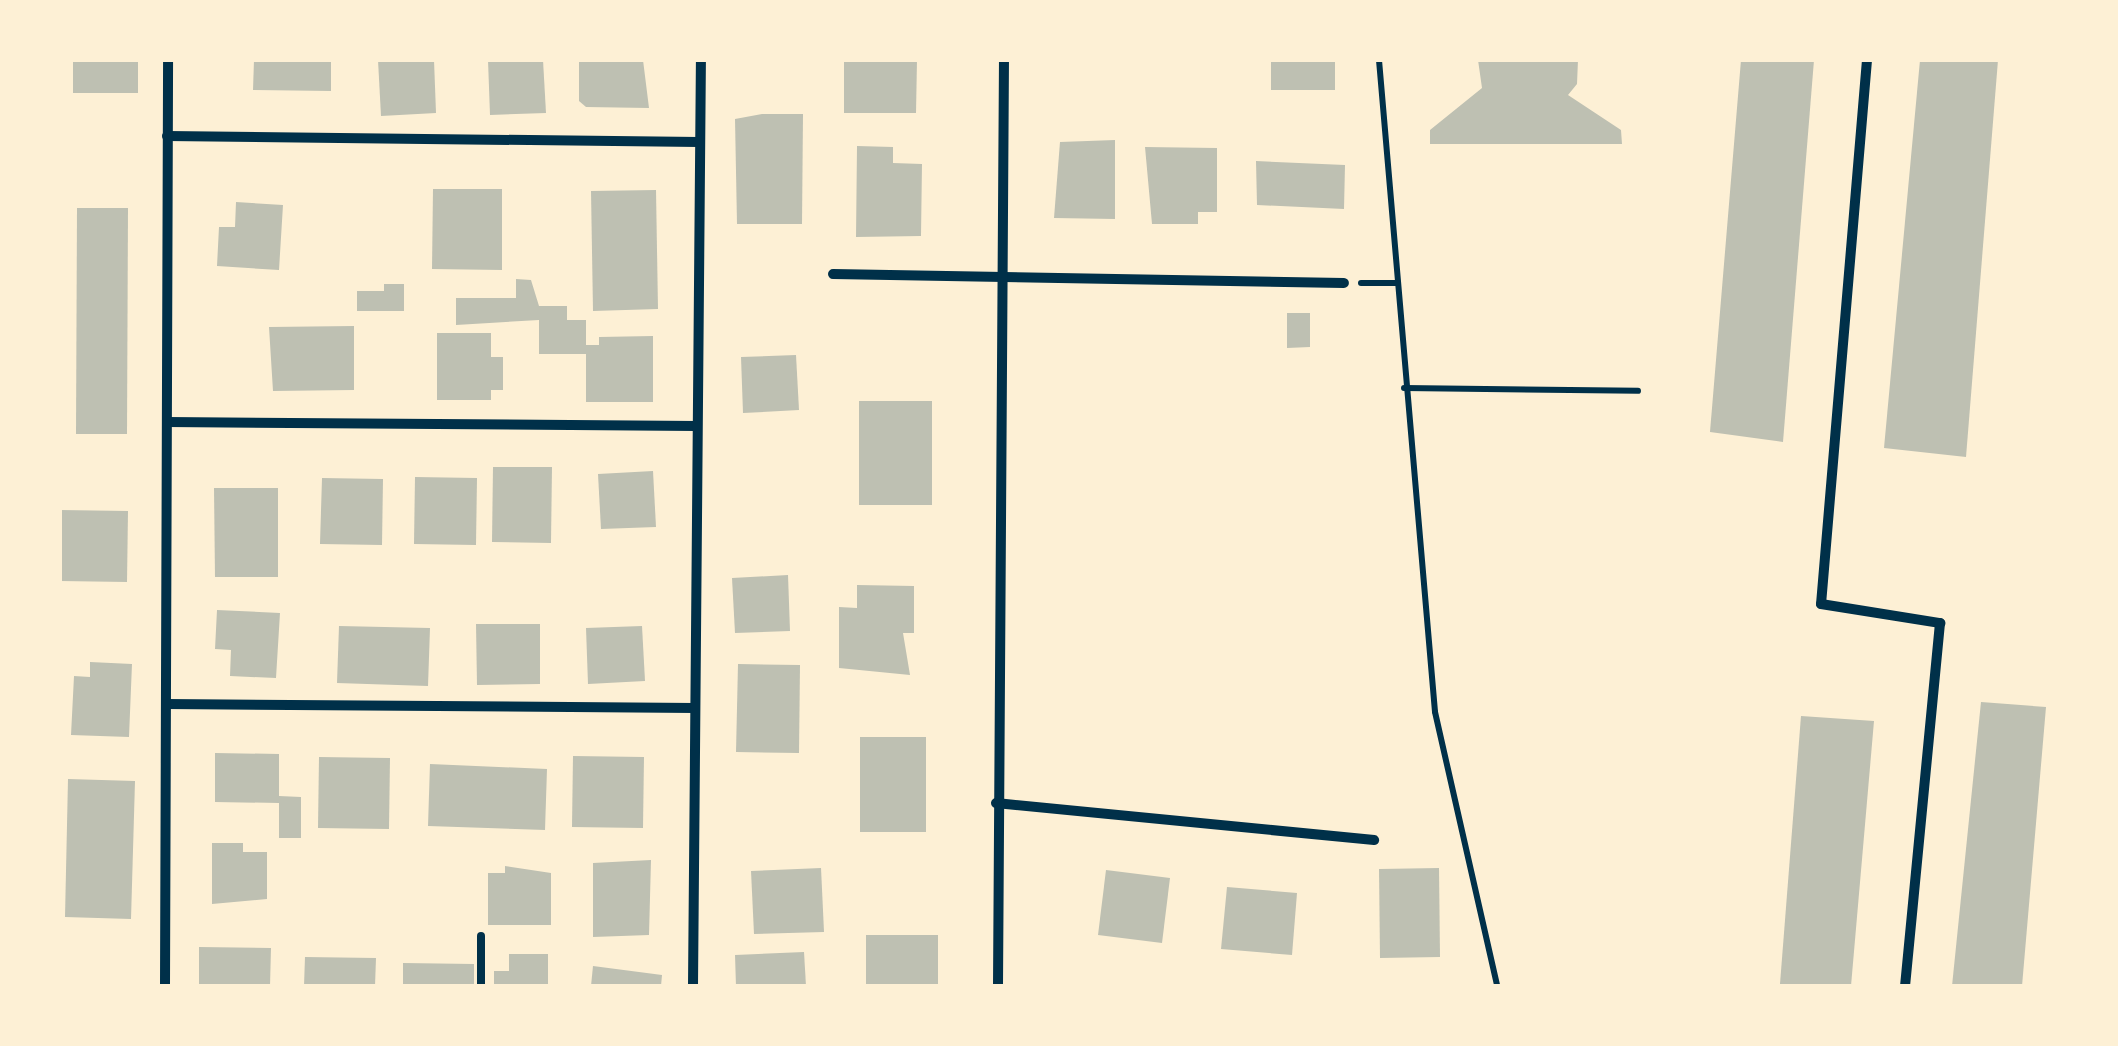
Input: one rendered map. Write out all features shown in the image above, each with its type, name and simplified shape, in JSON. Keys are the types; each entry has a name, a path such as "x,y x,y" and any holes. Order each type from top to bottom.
{"street":[{"path":"165,986 168,60"},
{"path":"693,986 701,60"},
{"path":"998,986 996,802 1004,60"},
{"path":"1868,60 1821,604 1940,623 1904,986"},
{"path":"167,136 698,142"},
{"path":"834,274 1344,283"},
{"path":"167,422 696,426"},
{"path":"166,704 695,708"},
{"path":"996,802 1374,840"}],"lane":[{"path":"481,936 481,986"}],"path":[{"path":"1379,60 1404,388 1435,712 1497,986"},
{"path":"1344,283 1396,284"},
{"path":"1404,388 1638,390"}],"building":[{"path":"73,60 138,60 138,93 73,93"},
{"path":"254,60 331,60 331,91 253,90"},
{"path":"378,60 434,60 436,113 381,116"},
{"path":"488,60 543,60 546,113 490,115"},
{"path":"579,60 643,60 649,108 586,107 579,101"},
{"path":"844,60 917,60 916,113 844,113"},
{"path":"1271,60 1335,60 1335,90 1271,90"},
{"path":"1478,60 1578,60 1577,84 1568,95 1621,130 1622,144 1430,144 1430,130 1482,88"},
{"path":"1741,60 1814,60 1783,442 1710,432"},
{"path":"1920,60 1998,60 1966,457 1884,448"},
{"path":"762,114 803,114 802,224 737,224 735,119"},
{"path":"1115,140 1115,219 1054,218 1060,142"},
{"path":"857,146 893,147 893,163 922,164 921,236 856,237"},
{"path":"1145,147 1217,148 1217,212 1198,212 1198,224 1152,224"},
{"path":"1256,161 1345,165 1344,209 1257,205"},
{"path":"433,189 502,189 502,270 432,269"},
{"path":"656,190 658,309 593,311 591,191"},
{"path":"236,202 283,205 279,270 217,266 219,227 235,227"},
{"path":"77,208 128,208 127,434 76,434"},
{"path":"516,279 531,280 539,306 567,306 567,320 586,320 586,345 599,345 599,337 653,336 653,402 586,402 586,354 539,354 539,320 456,325 456,298 516,298"},
{"path":"384,284 404,284 404,311 357,311 357,291 384,291"},
{"path":"1287,313 1310,313 1310,347 1287,348"},
{"path":"354,326 354,390 273,391 269,327"},
{"path":"437,333 491,333 491,357 503,357 503,390 491,390 491,400 437,400"},
{"path":"796,355 799,410 743,413 741,357"},
{"path":"859,401 932,401 932,505 859,505"},
{"path":"493,467 552,467 551,543 492,542"},
{"path":"653,471 656,527 601,529 598,474"},
{"path":"415,477 477,478 476,545 414,544"},
{"path":"322,478 383,479 382,545 320,544"},
{"path":"214,488 278,488 278,577 215,577"},
{"path":"60,510 128,511 127,582 60,581"},
{"path":"788,575 790,631 735,633 732,578"},
{"path":"857,585 914,586 914,633 903,633 910,675 839,668 839,607 857,608"},
{"path":"217,610 280,613 276,678 230,676 231,650 215,649"},
{"path":"476,624 540,624 540,684 477,685"},
{"path":"339,626 430,628 428,686 337,683"},
{"path":"642,626 645,681 588,684 586,628"},
{"path":"90,662 132,664 129,737 71,735 74,676 90,677"},
{"path":"738,664 800,665 799,753 736,752"},
{"path":"1981,702 2046,707 2022,986 1952,986"},
{"path":"1801,716 1874,721 1851,986 1780,984"},
{"path":"860,737 926,737 926,832 860,832"},
{"path":"215,753 279,754 279,796 301,797 301,838 279,838 279,803 215,802"},
{"path":"573,756 644,757 643,828 572,827"},
{"path":"319,757 390,758 389,829 318,828"},
{"path":"430,764 547,769 545,830 428,826"},
{"path":"68,779 135,781 131,919 65,917"},
{"path":"212,843 243,843 243,852 267,852 267,899 212,904"},
{"path":"651,860 649,935 593,937 593,863"},
{"path":"505,866 551,873 551,925 488,925 488,873 505,873"},
{"path":"821,868 824,932 754,934 751,871"},
{"path":"1439,868 1440,957 1380,958 1379,869"},
{"path":"1106,870 1170,878 1162,943 1098,935"},
{"path":"1227,887 1297,893 1292,955 1221,949"},
{"path":"866,935 938,935 938,986 866,986"},
{"path":"199,947 271,948 270,986 199,986"},
{"path":"804,952 806,986 736,986 735,955"},
{"path":"509,954 548,954 548,986 494,986 494,971 509,971"},
{"path":"305,957 376,958 375,986 304,986"},
{"path":"403,963 474,964 474,986 403,986"},
{"path":"593,966 662,975 661,986 591,986"}]}
